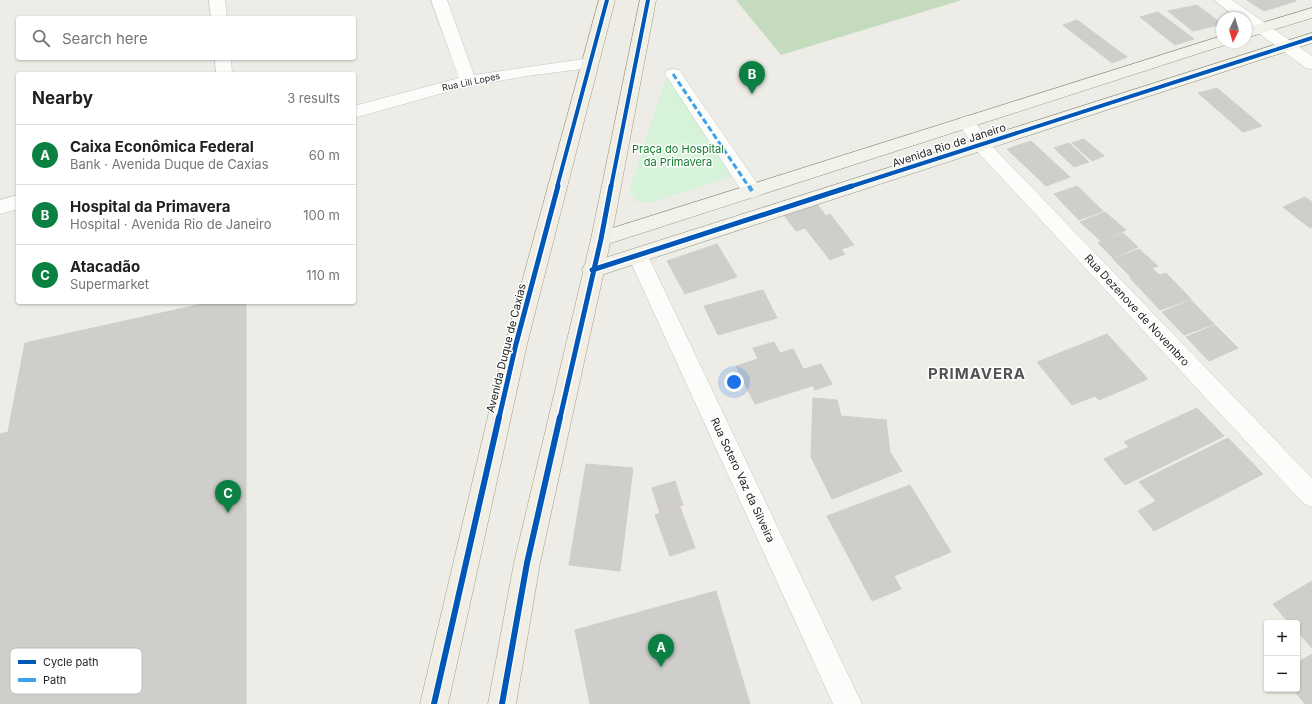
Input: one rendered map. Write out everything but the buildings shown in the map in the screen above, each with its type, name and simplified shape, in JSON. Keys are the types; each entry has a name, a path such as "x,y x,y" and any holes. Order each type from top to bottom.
{"main road":[{"name":"Avenida Duque de Caxias","path":"434,704 516,344 607,0"},
{"path":"502,704 527,563 592,270 601,239 648,0"}],"street":[{"path":"217,0 219,16"},
{"path":"439,0 468,81"},
{"path":"1222,0 1312,64"},
{"path":"1252,31 1312,13"},
{"name":"Avenida Rio de Janeiro","path":"592,270 1312,38"},
{"name":"Avenida Rio de Janeiro","path":"601,239 1216,43"},
{"path":"223,60 224,72"},
{"name":"Rua Lili Lopes","path":"356,111 468,81 534,70 590,63"},
{"path":"673,74 752,191"},
{"name":"Rua Dezenove de Novembro","path":"967,122 981,145 1312,494"},
{"path":"0,207 16,203"},
{"name":"Rua Sotero Vaz da Silveira","path":"638,256 848,704"}],"green space":[{"path":"736,0 962,0 781,55"},
{"name":"Praça do Hospital da Primavera","path":"668,72 733,176 649,203 637,202 630,193 632,182"}],"marked path":[{"path":"673,74 752,191"}],"cycle path":[{"path":"434,704 516,344 607,0"},
{"path":"502,704 527,563 601,239 648,0"},
{"path":"592,270 1312,38"}],"place":[{"name":"Hospital da Primavera","path":"752,94"},
{"name":"Atacadão","path":"228,513"},
{"name":"Caixa Econômica Federal","path":"661,667"}],"district":[{"name":"PRIMAVERA","path":"977,374"}]}
